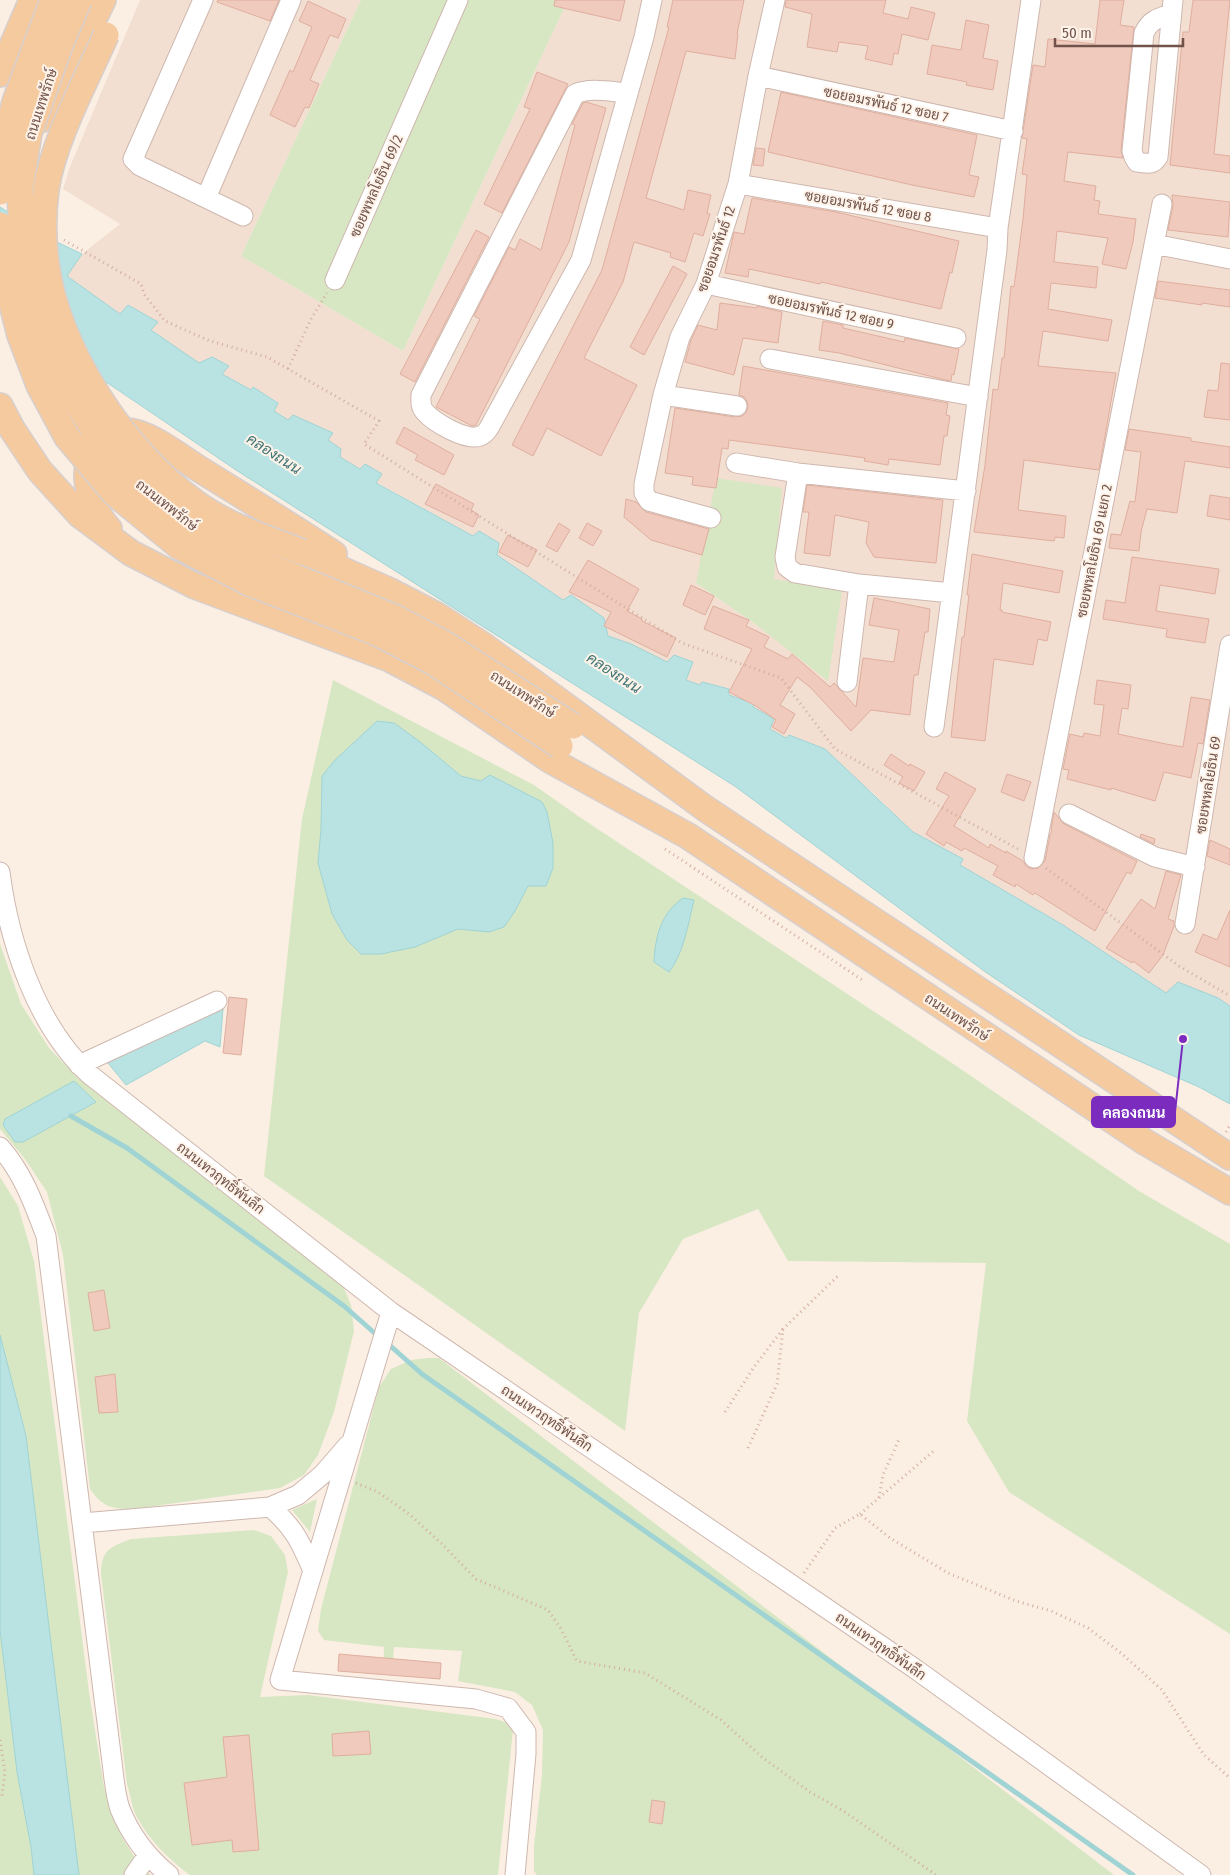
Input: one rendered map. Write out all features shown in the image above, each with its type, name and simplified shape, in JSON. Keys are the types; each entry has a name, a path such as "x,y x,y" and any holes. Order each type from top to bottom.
{"main road":[{"path":"19,29 24,0"},
{"path":"0,74 32,0"},
{"name":"ถนนเทพรักษ์","path":"0,192 2,154 15,102 54,0"},
{"name":"ถนนเทพรักษ์","path":"79,0 60,45 29,133 20,189 22,239 28,280 41,328 65,383 98,438 131,477 194,529 261,563 396,618 445,644 567,736 688,836"},
{"path":"50,109 95,0"},
{"path":"0,113 14,124 27,125 40,120 50,109 103,0"},
{"name":"ถนนเทพรักษ์","path":"121,0 59,142 46,189 44,223 46,262 53,296 66,333 90,385 124,433 157,471 196,504 232,524 302,552 390,591 438,616 484,646 706,809 1230,1157"},
{"name":"ถนนเทพรักษ์","path":"0,225 4,272 20,335 39,385 67,437 114,494 180,547 249,583 377,633 706,809"},
{"name":"ถนนเทพรักษ์","path":"0,406 12,429 40,471 80,515 131,553 195,586 390,659 443,687 550,760 688,836 1145,1142 1230,1192"},
{"path":"131,553 103,524 93,505 86,483 91,455 98,445 111,435 126,431 144,436 174,453 278,517 390,591"}],"street":[{"path":"204,0 134,159 140,166 243,216"},
{"path":"206,198 292,0"},
{"name":"ซอยพหลโยธิน 69/2","path":"335,280 458,0"},
{"path":"628,93 591,90 575,94 421,395 420,403 423,410 450,429 472,437 482,436 489,428 581,260 628,93 652,0"},
{"name":"ซอยอมรพันธ์ 12","path":"711,518 649,501 644,493 644,484 663,395 680,337 706,284 738,184 758,76 775,0"},
{"path":"934,727 997,250 998,228 1013,131 1026,1"},
{"path":"1172,7 1158,157 1156,162 1151,164 1137,162 1132,151 1144,34 1148,25 1172,7"},
{"name":"ซอยอมรพันธ์ 12 ซอย 7","path":"758,76 1013,131"},
{"name":"ซอยอมรพันธ์ 12 ซอย 8","path":"738,184 998,228"},
{"name":"ซอยพหลโยธิน 69 แยก 2","path":"1034,858 1162,204"},
{"path":"1154,244 1230,259"},
{"name":"ซอยอมรพันธ์ 12 ซอย 9","path":"706,284 956,338"},
{"path":"770,359 978,397"},
{"path":"663,395 737,406"},
{"path":"736,463 798,473 966,491"},
{"path":"798,473 785,556 787,566 795,573 858,584 952,593"},
{"path":"847,682 858,584"},
{"name":"ซอยพหลโยธิน 69","path":"1185,924 1230,645"},
{"path":"1069,814 1155,857 1195,867"},
{"name":"ถนนเทวฤทธิ์พันลึก","path":"0,872 4,906 24,973 57,1038 84,1069 391,1312 914,1668 1201,1875"},
{"path":"84,1069 217,1001"},
{"path":"0,1147 12,1162 31,1196 46,1236 115,1783 120,1808 131,1830 148,1855 168,1875"},
{"path":"391,1312 280,1680 476,1699 508,1708 526,1732 526,1754 515,1875"},
{"path":"82,1523 270,1507 298,1495 323,1474 353,1438"},
{"path":"270,1507 286,1520 300,1541 313,1571"},
{"path":"134,1875 148,1855"}],"path":[{"path":"58,236 141,284 144,294 165,321 210,341 267,357 379,421 364,444 682,643 781,678 835,749 1034,858 1179,966 1230,996"},
{"path":"288,369 311,319 335,280"},
{"path":"725,1412 754,1367 784,1329 840,1274"},
{"path":"748,1448 777,1384 784,1329"},
{"path":"879,1498 883,1475 900,1436"},
{"path":"795,1587 834,1528 860,1514 936,1449"},
{"path":"341,1478 378,1492 409,1514 476,1579 548,1610 561,1629 577,1661 645,1673 721,1720 763,1758 810,1792 845,1812 936,1875"},
{"path":"860,1514 890,1538 948,1573 1016,1601 1051,1611 1088,1628 1121,1653 1162,1690 1204,1755 1230,1778"},
{"path":"0,1740 5,1772 2,1796 0,1797"}],"shaded area":[{"path":"140,0 361,0 241,256 403,351 568,0 1230,0 1230,1006 1218,998 1166,993 960,865 963,859 913,832 871,791 770,729 753,707 757,701 751,698 746,701 685,680 692,663 667,663 631,644 608,636 563,600 497,555 479,531 473,536 376,482 366,464 361,469 339,457 328,440 333,433 289,421 273,411 278,402 252,387 251,390 222,374 228,366 199,363 151,330 158,322 128,305 120,314 67,276 82,254 120,224 63,189 69,169","holes":["696,583 842,591 758,626"]}],"green space":[{"path":"361,0 568,0 403,351 241,256"},
{"path":"716,478 782,488 774,579 842,591 828,681 758,626 696,583"},
{"path":"333,680 534,785 955,1065 1139,1191 1230,1244 1230,1634 1009,1492 967,1421 986,1263 788,1261 758,1209 683,1239 639,1313 625,1431 264,1176 302,819"},
{"path":"0,944 21,1004 49,1048 80,1080 344,1288 351,1305 354,1331 334,1412 318,1455 304,1475 280,1488 134,1509 114,1508 104,1504 90,1489 63,1255 47,1192 25,1159 0,1129"},
{"path":"0,1177 18,1206 34,1261 89,1692 104,1787 114,1821 123,1839 140,1866 151,1875 0,1875"},
{"path":"439,1358 1114,1875 537,1875 534,1871 534,1846 542,1775 543,1730 532,1705 515,1692 458,1681 462,1651 394,1647 392,1673 383,1672 384,1647 324,1640 318,1631 321,1609 379,1387 391,1369 411,1360"},
{"path":"317,1499 310,1532 292,1510"},
{"path":"254,1530 271,1536 285,1555 288,1572 260,1697 308,1695 496,1719 505,1722 513,1730 498,1875 190,1875 166,1854 144,1829 134,1811 127,1784 101,1574 101,1566 105,1554 117,1544 131,1539"}],"water":[{"path":"0,207 59,243 82,254 67,276 120,314 128,305 158,322 151,330 199,363 212,357 229,366 222,374 251,390 253,387 278,403 274,411 288,420 293,415 333,433 328,440 341,449 340,457 360,469 365,464 382,474 376,483 473,536 479,531 499,543 497,555 563,600 571,595 604,618 608,636 631,644 667,662 674,655 693,662 686,680 700,685 702,682 729,689 729,695 746,701 751,698 757,701 753,707 774,719 770,729 786,738 789,735 825,749 913,832 963,859 960,865 1063,925 1166,993 1178,982 1218,998 1230,1006 1230,1104 1199,1087 1079,1035 984,971 736,787 236,470 0,310"},
{"path":"377,721 394,723 461,776 481,781 490,775 542,802 547,812 553,843 553,868 546,886 528,886 504,927 489,932 458,929 415,947 381,954 361,954 347,940 332,914 318,863 322,776 334,761"},
{"path":"683,898 694,900 682,947 669,972 654,962 656,944 664,918 675,904"},
{"path":"216,1006 223,1009 220,1047 205,1041 126,1085 108,1063"},
{"path":"74,1081 96,1102 23,1142 15,1142 3,1125 5,1119"},
{"path":"0,1335 26,1436 79,1875 34,1875 31,1847 17,1772 0,1630"}],"building":[{"path":"218,0 279,0 270,21 217,2"},
{"path":"555,0 625,0 620,21 554,6"},
{"path":"673,0 744,0 737,34 735,59 686,51 646,198 684,210 688,190 711,195 707,213 710,214 703,236 694,233 685,262 670,257 671,253 634,242 623,282 584,358 637,385 601,456 547,428 533,456 512,445 602,270 669,27 667,27"},
{"path":"786,0 886,0 883,13 908,19 911,7 935,13 928,40 902,34 898,54 894,53 892,65 865,59 868,46 839,42 837,52 807,47 812,14 785,7"},
{"path":"1100,0 1124,0 1120,25 1134,27 1121,150 1123,158 1068,152 1064,181 1096,186 1094,200 1100,201 1098,214 1136,219 1133,242 1126,269 1102,264 1108,238 1057,231 1054,262 1098,267 1096,288 1051,283 1048,309 1112,320 1108,341 1043,331 1038,366 1116,373 1099,470 1024,460 1018,510 1066,516 1064,538 1055,537 1054,541 974,532 985,465 993,389 998,390 1002,358 1004,358 1011,286 1014,287 1023,219 1027,175 1022,174 1027,139 1022,138 1033,65 1045,67 1048,39 1095,44"},
{"path":"1193,0 1230,0 1214,154 1230,156 1230,173 1170,165 1183,32 1189,32"},
{"path":"308,1 346,19 338,38 330,35 310,80 319,84 309,108 305,107 295,127 270,115 290,70 293,72 312,27 299,21"},
{"path":"966,20 989,25 983,58 998,61 993,90 966,85 967,82 927,74 932,45 961,50"},
{"path":"537,72 568,84 502,213 484,204 530,109 524,107"},
{"path":"781,92 977,135 969,175 979,177 974,197 912,185 768,152"},
{"path":"586,102 606,108 569,242 476,425 472,426 436,407 480,319 474,316 509,247 515,250 520,239 541,250 575,125 572,124 583,103"},
{"path":"756,148 765,149 763,166 753,165"},
{"path":"1172,195 1230,202 1228,237 1168,230 1173,206"},
{"path":"752,198 836,212 959,241 941,309 821,282 820,284 749,269 748,277 725,273 734,232 744,234"},
{"path":"476,230 489,237 415,382 400,374"},
{"path":"673,266 687,274 644,355 630,347"},
{"path":"1158,281 1230,290 1230,307 1155,298"},
{"path":"720,303 757,308 757,306 782,312 778,343 743,338 734,375 685,362 691,340 698,325 717,330"},
{"path":"823,321 843,325 843,328 904,342 905,338 959,349 954,375 952,374 951,381 945,380 839,353 819,350"},
{"path":"1221,363 1230,364 1230,420 1204,417 1208,390 1218,391"},
{"path":"743,366 948,403 946,415 950,416 947,436 944,436 940,465 889,459 888,465 864,461 865,458 729,440 728,449 722,448 716,488 692,485 693,477 665,473 675,408 735,417 742,416 746,413 748,407 744,397 739,395"},
{"path":"404,427 454,455 444,475 415,460 418,455 396,443"},
{"path":"1129,429 1191,438 1191,441 1230,447 1230,468 1185,461 1177,513 1147,509 1141,532 1139,551 1109,548 1111,534 1121,535 1130,501 1135,502 1141,452 1125,450"},
{"path":"436,484 474,504 471,510 479,515 473,527 425,504"},
{"path":"807,485 943,500 936,563 874,557 866,543 869,522 835,515 830,556 804,553 809,512 803,512"},
{"path":"1210,495 1230,498 1230,520 1207,516"},
{"path":"626,499 636,502 646,512 709,529 702,555 651,540 624,517"},
{"path":"559,523 570,530 557,552 546,546"},
{"path":"587,523 602,531 593,546 579,538"},
{"path":"508,535 537,550 528,567 499,552"},
{"path":"972,554 1063,571 1059,593 1003,583 1000,610 1002,612 1051,622 1047,641 1038,639 1033,665 994,659 985,741 951,737 962,637 964,637 969,595 967,595"},
{"path":"1132,557 1219,569 1215,594 1160,585 1156,611 1209,619 1205,643 1166,637 1167,629 1103,619 1106,600 1125,603"},
{"path":"588,560 639,589 627,611 642,619 642,621 676,638 667,657 604,626 611,612 569,592"},
{"path":"691,585 714,596 705,615 683,605"},
{"path":"874,598 930,609 928,632 925,632 918,675 914,675 910,715 871,710 851,731 810,687 797,677 780,705 795,714 784,734 772,727 776,720 756,706 729,692 752,649 704,629 713,606 749,620 746,626 769,637 764,647 788,659 792,654 830,687 834,683 856,707 863,658 894,662 899,630 869,625"},
{"path":"1097,680 1131,685 1128,709 1122,708 1118,734 1166,744 1183,747 1191,697 1210,700 1203,744 1198,743 1191,778 1164,772 1155,801 1111,788 1111,790 1067,779 1069,770 1063,769 1070,734 1083,737 1084,733 1100,736 1104,705 1094,704"},
{"path":"891,754 909,766 910,764 925,772 914,791 899,783 903,777 884,765"},
{"path":"945,772 976,789 954,826 989,848 990,844 1006,853 1006,851 1023,861 1031,869 1038,868 1045,861 1054,812 1064,824 1137,861 1131,874 1127,872 1095,931 1035,893 1033,895 1016,884 1015,887 993,875 998,866 964,848 962,851 946,842 944,846 926,834 949,796 936,789"},
{"path":"1007,774 1031,782 1024,801 1001,792"},
{"path":"1141,834 1155,839 1154,844 1140,837"},
{"path":"1210,840 1230,849 1230,865 1207,856"},
{"path":"1166,871 1181,875 1168,919 1174,921 1174,926 1163,955 1149,973 1133,961 1132,963 1106,948 1141,899 1155,909"},
{"path":"1230,910 1230,967 1195,952 1203,934 1217,940"},
{"path":"229,997 247,999 241,1055 223,1053"},
{"path":"104,1290 110,1328 94,1331 88,1293"},
{"path":"115,1374 118,1412 99,1413 95,1377"},
{"path":"339,1654 441,1663 440,1679 338,1671"},
{"path":"369,1731 371,1754 333,1756 332,1734"},
{"path":"249,1735 259,1850 233,1852 232,1840 192,1845 184,1783 227,1777 223,1737"},
{"path":"652,1800 665,1802 662,1824 649,1822"}],"waterway":[{"path":"71,1116 127,1148 344,1306 379,1337"},
{"path":"386,1342 422,1374 1133,1875"}],"place":[{"name":"คลองถนน","path":"1183,1039"}]}
